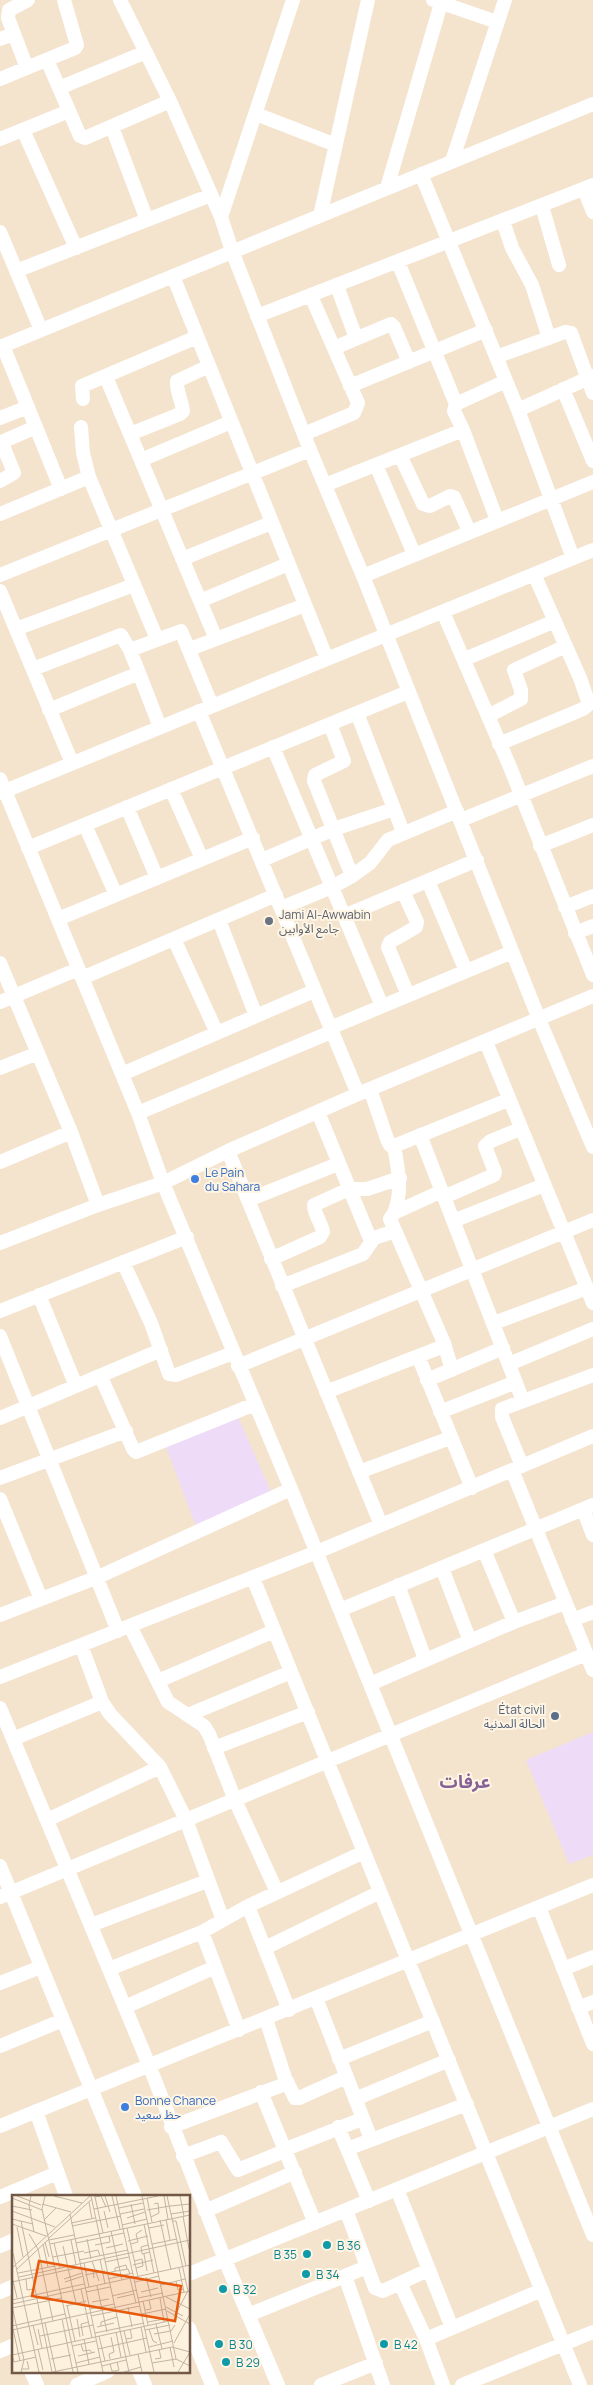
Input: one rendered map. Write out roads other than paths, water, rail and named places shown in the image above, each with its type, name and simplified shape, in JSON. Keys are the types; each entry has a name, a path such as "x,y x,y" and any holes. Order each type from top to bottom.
{"street":[{"path":"27,68 8,18 9,10 28,0"},
{"path":"0,79 47,60 77,45 64,0"},
{"path":"120,0 170,101 221,217 232,251 310,450 363,576 539,1019 593,1147"},
{"path":"221,217 293,0"},
{"path":"320,216 368,0"},
{"path":"452,161 505,0"},
{"path":"387,188 438,1 497,22"},
{"path":"0,39 14,34"},
{"path":"59,88 146,52"},
{"path":"47,60 80,136 85,138 170,101"},
{"path":"61,489 2,346 593,104"},
{"path":"0,139 69,111"},
{"path":"256,114 336,145"},
{"path":"112,127 147,220"},
{"path":"23,130 76,248"},
{"path":"421,174 518,410 573,558"},
{"path":"257,316 589,187 593,212"},
{"path":"0,269 15,268 76,248 211,195"},
{"path":"542,206 559,264"},
{"path":"503,221 512,248 532,285 550,338"},
{"path":"0,232 41,330"},
{"path":"398,262 436,351 456,404 454,411 497,520"},
{"path":"173,276 327,659"},
{"path":"336,286 356,338"},
{"path":"304,434 354,413 358,403 311,296"},
{"path":"334,348 391,324 410,362"},
{"path":"350,386 486,330"},
{"path":"496,357 565,332 570,333 590,377 593,393"},
{"path":"83,398 82,386 197,337"},
{"path":"130,434 180,414 183,411 176,386 177,381 209,366"},
{"path":"106,377 216,640"},
{"path":"518,410 590,377"},
{"path":"456,404 506,381"},
{"path":"564,389 593,461"},
{"path":"0,418 28,407"},
{"path":"141,460 231,422"},
{"path":"0,481 14,473 4,448 4,441 36,427"},
{"path":"81,427 83,453 89,477 157,639"},
{"path":"325,485 462,430"},
{"path":"0,575 310,450"},
{"path":"400,455 423,504 430,506 450,496 454,497 469,531"},
{"path":"376,465 414,554"},
{"path":"0,514 89,477"},
{"path":"363,576 469,531 593,482"},
{"path":"182,559 271,523"},
{"path":"592,555 573,558 72,763 2,787 138,1113 162,1183 187,1237 235,1360 291,1489 593,2235"},
{"path":"200,601 288,564"},
{"path":"499,744 587,707 589,700 588,686 566,646 534,574"},
{"path":"16,629 134,584"},
{"path":"0,591 72,763"},
{"path":"190,650 305,605"},
{"path":"443,612 465,659 593,975"},
{"path":"465,659 555,621"},
{"path":"130,650 179,630 183,632 190,650 223,768 314,991 331,1030 364,1091 390,1145 394,1146"},
{"path":"33,669 118,636 123,637 130,650 160,727"},
{"path":"488,716 521,700 521,690 514,670 566,646"},
{"path":"49,710 138,673"},
{"path":"28,848 408,692"},
{"path":"357,713 403,832"},
{"path":"330,724 344,761 315,775 314,781 352,876"},
{"path":"273,747 382,1006"},
{"path":"0,1002 174,939 219,920 332,887 352,876 370,862 388,840 403,832 520,796 593,766"},
{"path":"171,789 202,859"},
{"path":"127,807 157,878"},
{"path":"262,860 334,829 394,809"},
{"path":"85,825 116,895"},
{"path":"540,846 593,825"},
{"path":"58,919 252,838"},
{"path":"344,916 477,860"},
{"path":"428,881 466,971"},
{"path":"403,891 417,922 416,927 390,942 388,947 408,995"},
{"path":"565,907 593,896"},
{"path":"219,920 256,1016"},
{"path":"576,933 593,926"},
{"path":"174,939 217,1033"},
{"path":"138,1113 382,1006 512,952"},
{"path":"0,963 71,1132 98,1205"},
{"path":"122,1074 314,991"},
{"path":"0,1243 98,1205 162,1183 228,1151 364,1091 593,996"},
{"path":"486,1042 508,1100 593,1303"},
{"path":"0,1068 38,1054"},
{"path":"394,1146 508,1100"},
{"path":"318,1112 371,1241"},
{"path":"394,1213 494,1175 485,1146 491,1141 520,1129"},
{"path":"0,1162 71,1132"},
{"path":"420,1135 523,1401"},
{"path":"394,1146 400,1178 398,1205 390,1219 444,1346 452,1370"},
{"path":"228,1151 303,1339 381,1525"},
{"path":"248,1200 338,1164"},
{"path":"271,1258 320,1237 323,1232 322,1226 314,1205 349,1189 367,1189 400,1178"},
{"path":"453,1221 544,1185"},
{"path":"123,1262 161,1350 167,1371 172,1376 235,1360 303,1339 593,1220"},
{"path":"282,1286 363,1254 366,1252 371,1241 395,1231"},
{"path":"0,1310 187,1237"},
{"path":"494,1323 587,1288"},
{"path":"39,1295 76,1386"},
{"path":"509,1364 593,1329"},
{"path":"0,1336 98,1578 124,1628 158,1681 168,1702 204,1726 277,1892"},
{"path":"326,1392 444,1346"},
{"path":"428,1380 503,1348"},
{"path":"0,1418 161,1350"},
{"path":"418,1356 472,1488"},
{"path":"593,1375 504,1408 501,1413 536,1529 593,1670"},
{"path":"101,1376 126,1431 132,1449 138,1452 255,1404"},
{"path":"440,1412 516,1382"},
{"path":"0,1478 49,1458 126,1431"},
{"path":"0,1677 316,1552 593,1436"},
{"path":"359,1472 450,1438"},
{"path":"0,1615 98,1578 291,1489"},
{"path":"2,1506 41,1599"},
{"path":"340,1610 588,1507 593,1535"},
{"path":"484,1550 514,1622"},
{"path":"442,1568 470,1641"},
{"path":"252,1578 580,2385"},
{"path":"398,1585 425,1659"},
{"path":"370,1684 514,1622 565,1603"},
{"path":"572,1620 593,1612"},
{"path":"158,1681 274,1631"},
{"path":"81,1646 102,1702 117,1723 160,1768 186,1820 224,1920"},
{"path":"5,1895 586,1654"},
{"path":"188,1716 291,1672"},
{"path":"13,1739 102,1702"},
{"path":"0,1708 149,2065 205,2211 278,2385"},
{"path":"214,1748 308,1712"},
{"path":"47,1820 160,1768"},
{"path":"109,1969 202,1932 248,1906 364,1852"},
{"path":"0,1866 5,1895 41,1967 135,2195"},
{"path":"91,1925 208,1881"},
{"path":"0,2126 593,1885"},
{"path":"265,1948 380,1892"},
{"path":"248,1906 289,2010"},
{"path":"539,1908 593,2044"},
{"path":"202,1932 239,2030"},
{"path":"562,1969 593,1957"},
{"path":"0,1983 41,1967"},
{"path":"125,2007 214,1968"},
{"path":"316,1998 371,2140"},
{"path":"578,2008 593,2002"},
{"path":"266,2019 288,2083 297,2098 346,2077"},
{"path":"0,2046 63,2020"},
{"path":"339,2059 433,2021"},
{"path":"355,2099 449,2060"},
{"path":"172,2126 288,2083"},
{"path":"261,2092 315,2223"},
{"path":"347,2149 467,2104"},
{"path":"190,2274 593,2109"},
{"path":"36,2111 66,2195"},
{"path":"183,2156 221,2142 238,2170 338,2127 362,2119"},
{"path":"338,2127 369,2200"},
{"path":"205,2211 295,2172"},
{"path":"0,2197 57,2173"},
{"path":"397,2189 452,2328"},
{"path":"346,2210 375,2288 379,2291 401,2285 428,2270"},
{"path":"0,2246 12,2241"},
{"path":"248,2315 367,2268"},
{"path":"345,2276 383,2385"},
{"path":"401,2285 426,2339 443,2385"},
{"path":"0,2292 12,2287"},
{"path":"426,2339 542,2290"},
{"path":"190,2330 212,2385"},
{"path":"468,2384 593,2332"},
{"path":"0,2351 12,2346"},
{"path":"320,2385 376,2363"},
{"path":"32,2372 37,2385"},
{"path":"77,2385 106,2372"},
{"path":"139,2372 145,2385"}],"place":[{"name":"Jami Al-Awwabin جامع الأوابين","path":"269,921"},
{"name":"Le Pain du Sahara","path":"195,1179"},
{"name":"État civil الحالة المدنية","path":"555,1716"},
{"name":"Bonne Chance حظ سعيد","path":"125,2107"},
{"name":"B 36","path":"327,2245"},
{"name":"B 35","path":"307,2254"},
{"name":"B 34","path":"306,2274"},
{"name":"B 32","path":"223,2289"},
{"name":"B 30","path":"219,2344"},
{"name":"B 42","path":"384,2344"},
{"name":"B 29","path":"226,2362"}],"district":[{"name":"عرفات","path":"465,1781"}]}
